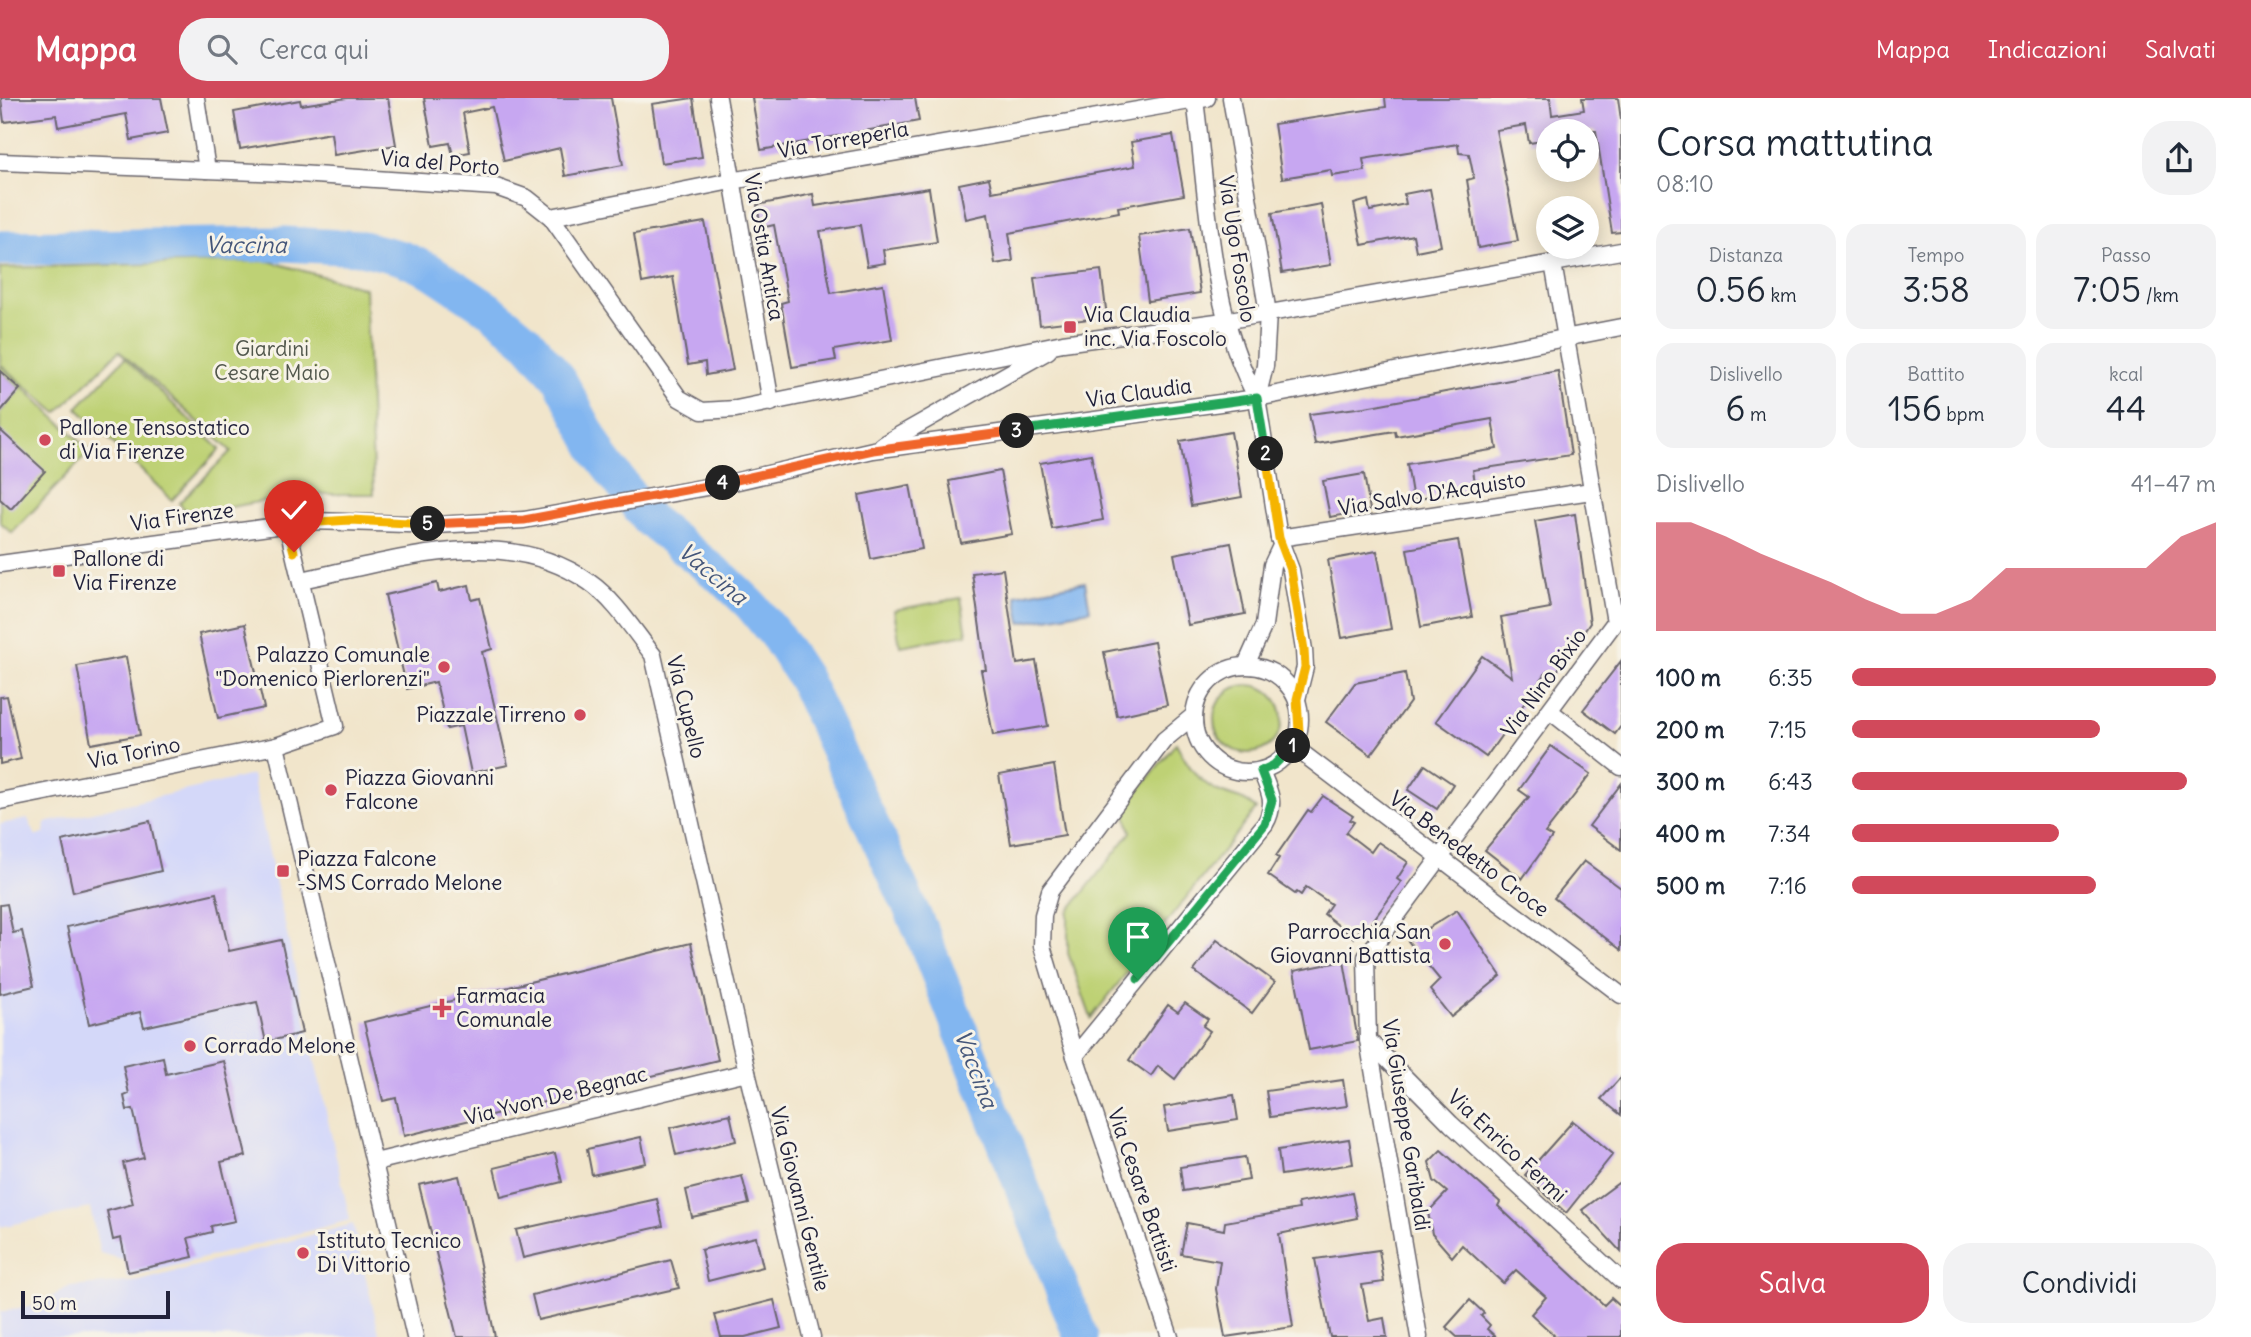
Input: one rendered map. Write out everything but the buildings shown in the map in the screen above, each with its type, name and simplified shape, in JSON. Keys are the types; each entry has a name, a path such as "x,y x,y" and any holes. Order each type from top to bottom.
{"street":[{"path":"196,98 207,170"},
{"name":"Via Ostia Antica","path":"718,98 771,403"},
{"name":"Via Ugo Foscolo","path":"1231,98 1268,313 1265,366 1257,398"},
{"name":"Via Torreperla","path":"551,217 1142,103 1201,99"},
{"name":"Via Ugo Foscolo","path":"1201,99 1224,321 1241,369 1257,398 1280,542 1291,570 1304,650 1305,667 1297,699"},
{"name":"Via del Porto","path":"0,162 207,170 496,187 527,198 551,217 679,398 692,407 711,412 771,403"},
{"path":"771,403 1063,343 1224,321 1621,251"},
{"name":"Via Nino Bixio","path":"1440,858 1615,622 1553,263"},
{"name":"Via Claudia","path":"873,450 1257,398 1621,327"},
{"path":"873,450 1063,343"},
{"name":"Via Firenze","path":"0,564 287,524 337,520 437,525 524,520 729,482 873,450"},
{"name":"Via Salvo D'Acquisto","path":"1280,542 1591,491"},
{"path":"287,524 335,726 276,746 415,1337"},
{"name":"Via Ugo Foscolo","path":"1246,665 1264,625 1272,565 1280,542"},
{"name":"Via Cupello","path":"302,580 437,552 516,552 551,562 590,582 621,614 653,655 747,1072"},
{"path":"1246,665 1262,667 1276,674 1288,685 1297,699 1299,731 1293,746 1274,765 1261,771 1228,769 1213,761 1202,748 1195,733 1193,716 1196,700 1215,675 1246,665"},
{"path":"1550,711 1621,767"},
{"name":"Via Cesare Battisti","path":"1170,1337 1075,1056 1042,946 1043,915 1050,891 1164,740 1193,716"},
{"name":"Via Torino","path":"0,802 276,746"},
{"name":"Via Benedetto Croce","path":"1293,746 1621,995"},
{"path":"1075,1056 1265,824 1272,800 1261,771"},
{"name":"Via Giuseppe Garibaldi","path":"1419,1337 1368,1040 1367,957 1440,858"},
{"name":"Via Enrico Fermi","path":"1368,1040 1451,1125 1621,1280"},
{"name":"Via Yvon De Begnac","path":"375,1161 747,1072"},
{"name":"Via Giovanni Gentile","path":"747,1072 812,1337"}],"shaded area":[{"name":"Corrado Melone","path":"252,775 350,1220 128,1278 125,1260 100,1253 90,1208 0,1227 0,824 28,819 36,836 44,834 45,823"},
{"name":"Istituto Tecnico Di Vittorio","path":"353,1224 380,1337 0,1337 0,1312 38,1304 70,1287 140,1281"}],"green space":[{"name":"Giardini Cesare Maio","path":"268,261 365,288 374,494 300,494 189,515 179,503 231,451 119,351 57,413 0,364 0,268"},
{"path":"125,358 220,449 172,500 77,408"},
{"name":"Pallone Tensostatico di Via Firenze","path":"0,365 90,451 12,533 0,522 0,412 20,389 0,371"},
{"path":"961,598 967,634 900,646 894,610"},
{"path":"1248,685 1261,688 1272,695 1279,706 1282,719 1279,732 1272,743 1261,750 1248,753 1235,750 1224,743 1217,732 1214,719 1217,706 1224,695 1235,688"},
{"path":"1176,743 1188,764 1203,781 1256,809 1091,1018 1068,953 1068,912 1131,832 1124,809"}],"water":[{"path":"1085,582 1090,610 1021,623 1016,595"}],"waterway":[{"name":"Vaccina","path":"0,248 284,244 362,248 402,258 431,271 490,310 527,341 558,377 601,457 648,519 726,581 751,605 778,638 804,678 922,933 1081,1337"}],"place":[{"name":"Via Claudia inc. Via Foscolo","path":"1070,327"},
{"name":"Pallone Tensostatico di Via Firenze","path":"45,440"},
{"name":"Pallone di Via Firenze","path":"59,571"},
{"name":"Palazzo Comunale \"Domenico Pierlorenzi\"","path":"444,667"},
{"name":"Piazzale Tirreno","path":"580,715"},
{"name":"Piazza Giovanni Falcone","path":"331,790"},
{"name":"Piazza Falcone -SMS Corrado Melone","path":"283,871"},
{"name":"Parrocchia San Giovanni Battista","path":"1445,944"},
{"name":"Farmacia Comunale","path":"442,1008"},
{"name":"Corrado Melone","path":"190,1046"},
{"name":"Istituto Tecnico Di Vittorio","path":"303,1253"}],"route":[{"path":"294,552 287,524 350,520 437,525 524,520 729,482 873,450 1257,398 1279,538 1291,570 1304,650 1305,667 1297,699 1299,731 1293,746 1284,757 1261,771 1272,800 1268,820 1138,979"}]}
